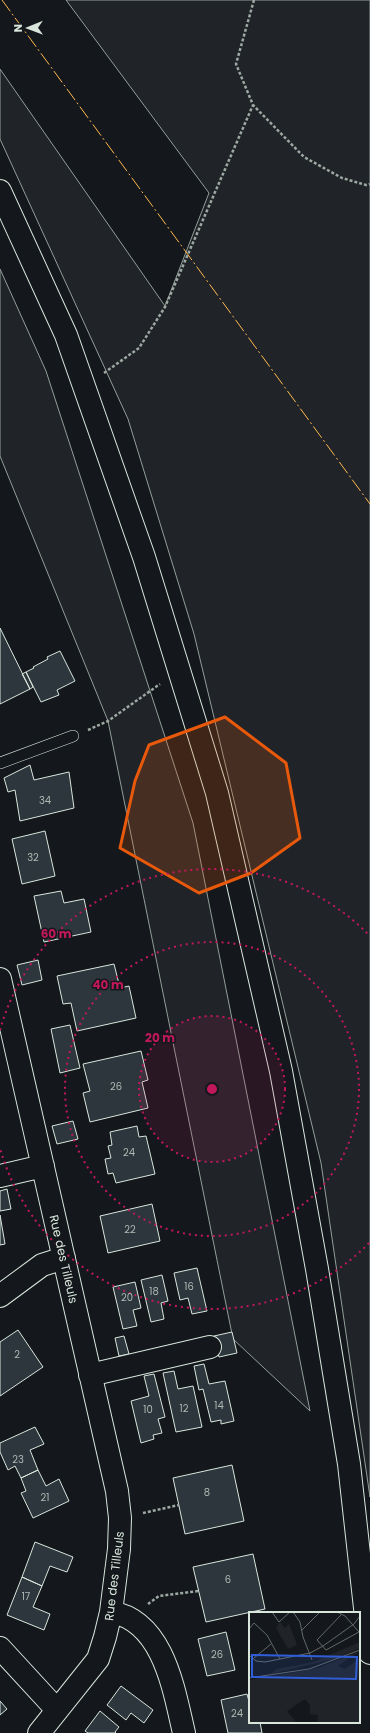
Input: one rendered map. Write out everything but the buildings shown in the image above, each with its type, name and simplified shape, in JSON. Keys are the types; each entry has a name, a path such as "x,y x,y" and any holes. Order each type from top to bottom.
{"main road":[{"path":"0,191 66,335 144,557 217,793 281,1071 317,1269 348,1464 370,1653"},
{"name":"Rue des Tilleuls","path":"0,979 117,1491 120,1518 120,1616 98,1659 39,1733"},
{"path":"0,1176 43,1166"},
{"path":"0,1296 42,1265 64,1258"},
{"path":"90,1375 210,1347"},
{"path":"120,1616 148,1634 163,1656 184,1733"},
{"path":"0,1648 57,1710"}],"lane":[{"path":"0,763 73,736"}],"path":[{"path":"254,0 236,64 253,105 304,157 342,178 366,185 370,184"},
{"path":"84,388 139,348 165,307 253,105"},
{"path":"73,736 108,721 179,670"},
{"path":"120,1518 179,1505"},
{"path":"120,1616 159,1596 199,1591"}],"highlighted area":[{"path":"225,717 286,763 300,838 251,873 199,893 120,848 135,781 149,745"}],"shaded area":[{"path":"66,0 370,0 370,1497 321,1163 194,634 128,419 0,139 0,69 165,306 209,193"},
{"path":"0,269 46,371 193,823 310,1411 233,1339 108,721 0,456"}],"power":[{"path":"2,0 370,504"}]}
